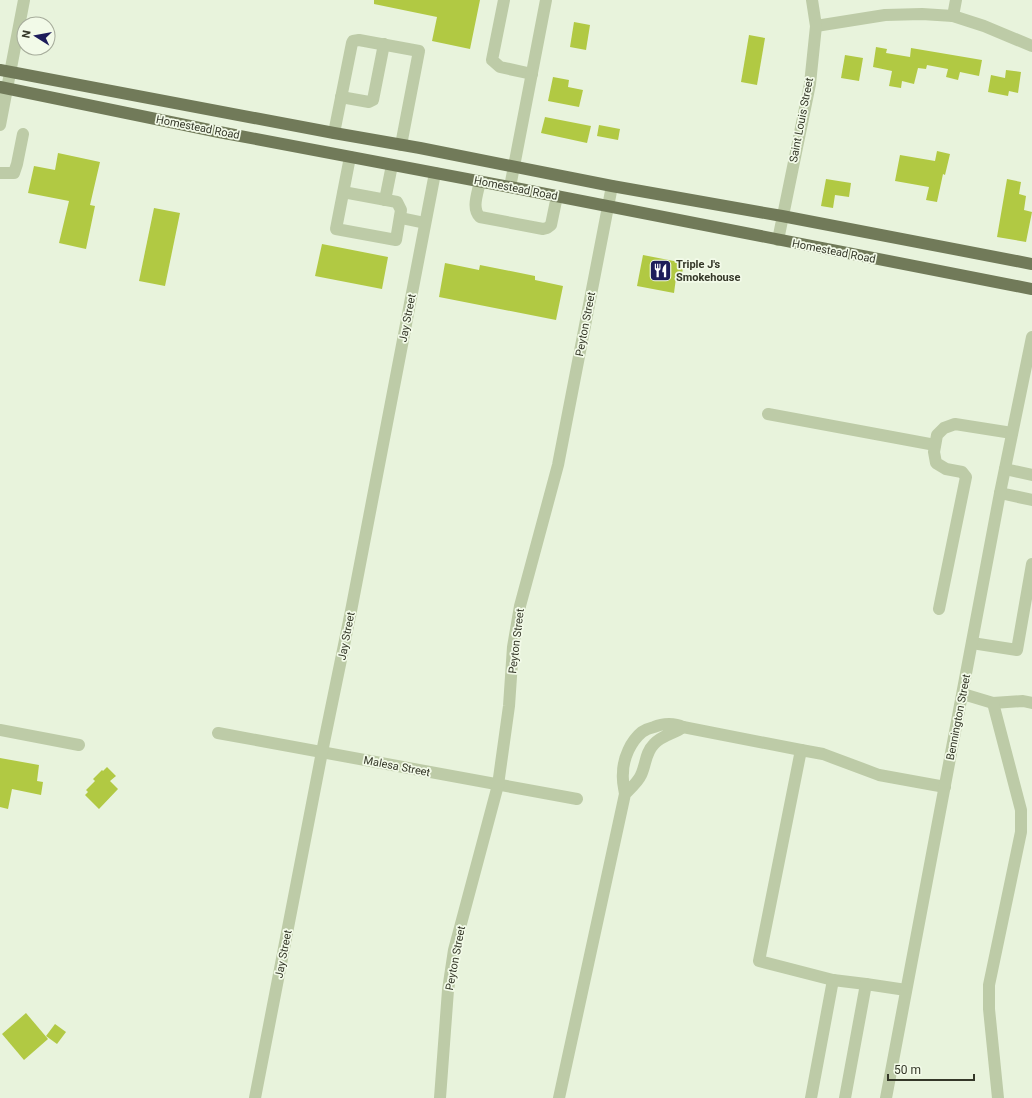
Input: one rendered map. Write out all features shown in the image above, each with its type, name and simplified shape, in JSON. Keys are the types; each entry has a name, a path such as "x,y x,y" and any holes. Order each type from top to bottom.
{"main road":[{"name":"Homestead Road","path":"5,71 1032,264"},
{"name":"Homestead Road","path":"3,87 219,132 480,181 1032,289"}],"street":[{"path":"0,125 5,71 24,0"},
{"path":"504,0 492,60 500,67 532,74"},
{"path":"510,187 546,0"},
{"name":"Saint Louis Street","path":"778,240 810,84 816,26 812,0"},
{"path":"953,16 956,0"},
{"path":"816,26 885,15 922,14 953,16 984,26 1032,46"},
{"path":"334,134 352,43 359,40 384,44 419,51 401,145"},
{"path":"341,97 369,102 373,100 384,44"},
{"path":"0,173 14,173 23,134"},
{"path":"343,192 397,202 401,210 401,218 396,240 336,229 343,192 350,157"},
{"path":"385,200 392,165"},
{"name":"Jay Street","path":"255,1098 322,752 353,603 435,173"},
{"path":"480,181 475,208 476,213 480,217 543,229 548,228 557,196"},
{"name":"Peyton Street","path":"440,1098 448,990 454,950 498,785 509,706 513,648 520,606 558,465 612,186"},
{"path":"401,218 425,223"},
{"name":"Bennington Street","path":"886,1098 1000,493 1012,433 1026,393 1032,337"},
{"path":"768,414 935,445"},
{"path":"939,609 966,477 962,472 946,469 936,463 934,452 937,435 944,428 955,424 1012,433"},
{"path":"1005,469 1032,475"},
{"path":"1000,493 1032,500"},
{"path":"972,643 1017,650 1032,564"},
{"path":"963,694 993,702 1032,702"},
{"path":"993,702 1021,810 1022,832 989,985 989,1009 998,1098"},
{"path":"559,1098 625,794 623,772 630,746 643,732 657,725 678,724 683,727 823,754 879,775 945,787"},
{"path":"625,794 641,776 649,750 654,743 662,737 676,732 683,727"},
{"path":"0,730 79,745"},
{"name":"Malesa Street","path":"218,733 577,800"},
{"path":"801,750 758,961 833,980 906,990"},
{"path":"811,1098 833,980"},
{"path":"845,1098 866,984"}],"building":[{"path":"374,0 480,0 470,49 432,41 437,17 374,4"},
{"path":"574,22 590,25 586,50 570,47"},
{"path":"749,35 765,38 757,85 741,82"},
{"path":"876,47 887,49 886,53 910,57 911,48 982,60 979,76 960,72 958,80 946,77 948,69 927,65 926,69 918,68 914,84 902,81 901,88 889,86 892,71 873,67"},
{"path":"845,55 863,58 859,81 841,78"},
{"path":"1006,70 1021,72 1018,93 1009,91 1008,96 988,92 991,75 1005,78"},
{"path":"553,77 569,80 568,87 583,90 579,107 548,101"},
{"path":"545,117 591,126 587,143 541,133"},
{"path":"599,125 620,129 618,140 597,136"},
{"path":"937,151 950,154 945,175 943,174 937,202 926,200 929,187 895,181 900,155 935,161"},
{"path":"58,153 100,162 90,205 95,206 86,249 59,243 69,201 28,193 34,166 55,170"},
{"path":"826,179 851,183 849,197 835,195 833,208 821,206"},
{"path":"1007,179 1021,182 1019,194 1026,196 1024,210 1032,212 1026,242 997,237"},
{"path":"154,208 180,213 165,286 139,281"},
{"path":"322,244 388,257 382,289 315,276"},
{"name":"Triple J's Smokehouse","path":"643,255 684,263 681,279 676,278 674,293 637,286"},
{"path":"445,263 479,270 480,265 535,276 535,280 563,286 556,320 439,297"},
{"path":"0,758 39,765 37,781 43,782 41,795 12,789 8,809 0,807"},
{"path":"107,767 116,776 110,781 118,789 99,809 85,795 88,792 86,790 95,781 93,779"},
{"path":"26,1013 48,1039 24,1060 2,1034"},
{"path":"55,1024 66,1032 57,1044 46,1036"}],"place":[{"name":"Triple J's Smokehouse","path":"661,270"}]}
